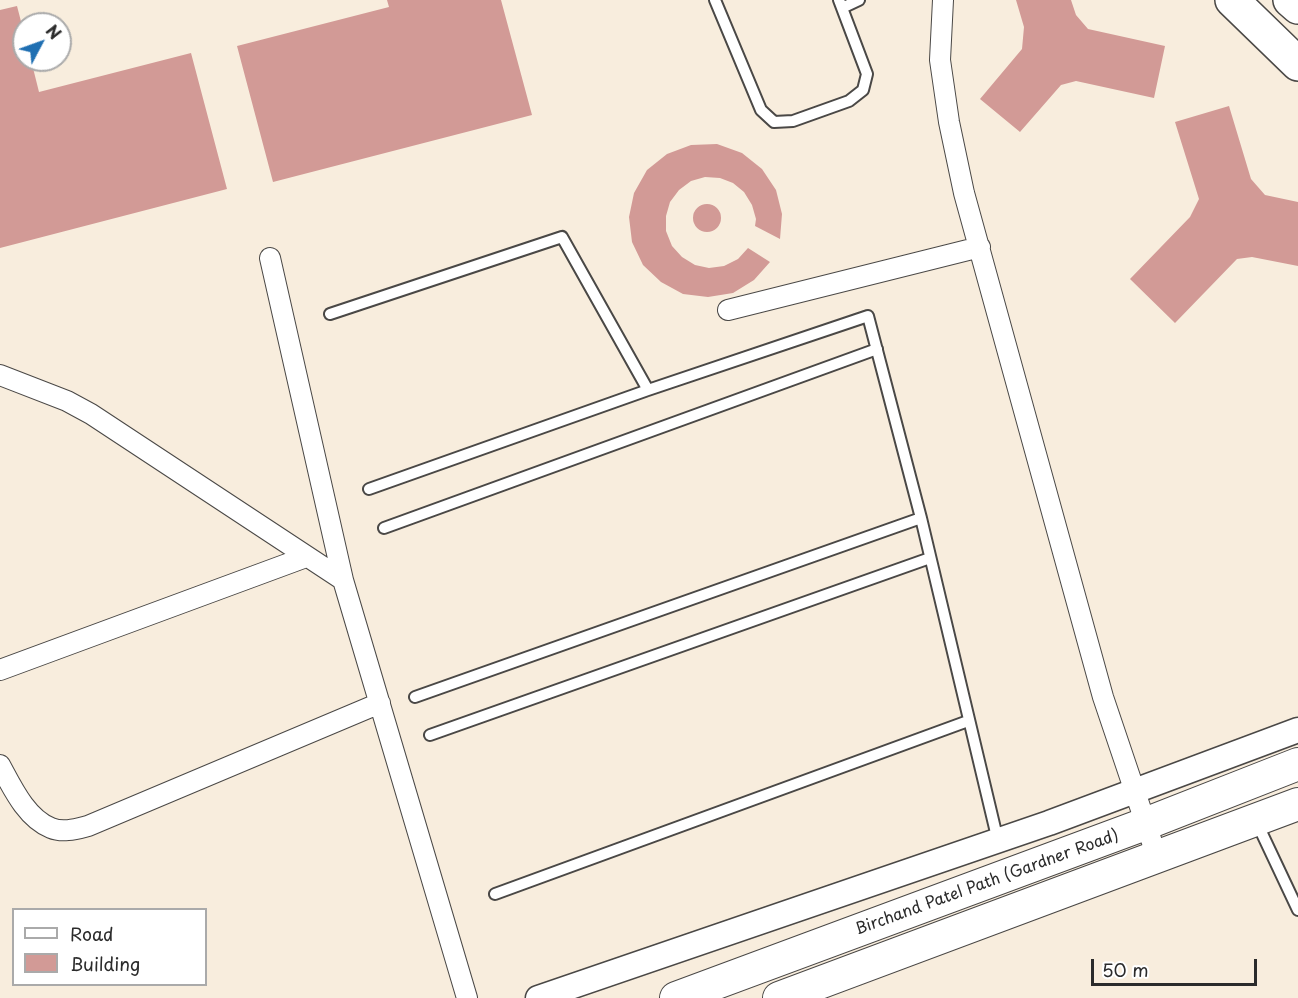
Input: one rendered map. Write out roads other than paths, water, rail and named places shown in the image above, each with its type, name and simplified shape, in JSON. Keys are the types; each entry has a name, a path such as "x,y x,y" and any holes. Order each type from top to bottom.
{"highway":[{"path":"1232,0 1298,64"},
{"path":"1290,0 1298,7"}],"main road":[{"name":"Birchand Patel Path (Gardner Road)","path":"676,998 725,990 1298,764"},
{"name":"Birchand Patel Path (Gardner Road)","path":"779,998 1298,804"}],"street":[{"path":"943,0 940,60 949,123 964,194 1102,697 1156,856"},
{"path":"728,310 980,248"},
{"path":"270,258 343,580 468,998"},
{"path":"0,375 67,401 91,414 343,580"},
{"path":"0,670 306,557"},
{"path":"0,765 23,803 37,820 51,829 68,831 88,826 380,703"},
{"path":"537,998 998,841 1298,730"}],"lane":[{"path":"715,0 761,110 774,122 793,121 849,101 863,90 867,74 840,4 859,0"},
{"path":"330,314 562,237 648,390"},
{"path":"369,489 648,390 868,316 921,518 998,841"},
{"path":"384,528 877,349"},
{"path":"415,698 921,518"},
{"path":"430,735 930,558"},
{"path":"495,894 968,720"},
{"path":"1255,820 1298,910"}]}
